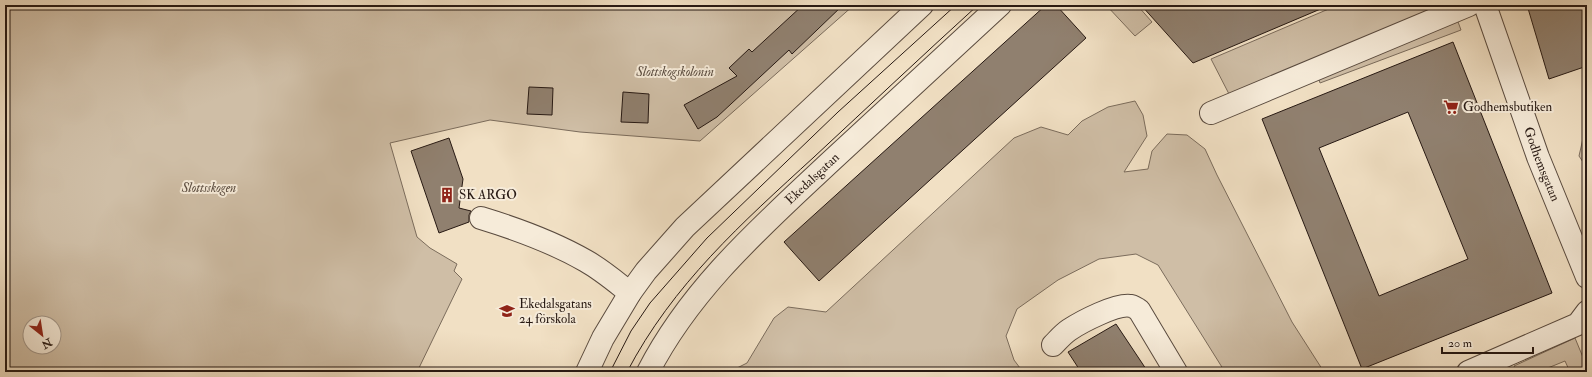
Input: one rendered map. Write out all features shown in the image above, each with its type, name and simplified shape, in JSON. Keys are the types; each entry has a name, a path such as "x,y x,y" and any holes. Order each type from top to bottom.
{"street":[{"path":"588,372 603,338 630,293 646,271 685,227 922,5"},
{"name":"Ekedalsgatan","path":"648,372 662,345 702,289 769,219 1000,5"},
{"path":"1211,113 1470,5"},
{"name":"Godhemsgatan","path":"1485,5 1538,156 1587,277"},
{"path":"481,218 555,245 592,265 630,293"},
{"path":"1052,345 1069,330 1087,321 1121,306 1131,306 1139,310 1176,372"},
{"path":"1468,372 1578,324 1587,312"}],"green space":[{"name":"Slottsskogen","path":"5,5 854,5 700,141 580,132 490,120 390,143 417,237 430,248 457,264 454,271 462,279 417,372 5,372"},
{"path":"1106,5 1137,5 1152,22 1135,36"},
{"path":"1338,5 1447,5 1229,94 1211,59"},
{"path":"1457,19 1461,30 1320,83 1318,76"},
{"path":"1135,101 1143,115 1147,136 1124,172 1148,169 1152,151 1167,134 1187,135 1205,149 1292,322 1324,372 1225,372 1158,265 1136,254 1099,259 1058,280 1017,309 1006,336 1014,360 1023,372 729,372 747,363 774,318 788,307 826,312 1014,138 1041,127 1068,135 1082,121 1108,107"},
{"path":"1587,121 1587,168 1579,156"},
{"path":"1575,338 1587,367 1587,372 1570,372 1565,361 1538,372 1517,372 1514,366"}],"building":[{"path":"803,5 843,5 792,54 789,50 717,117 698,129 684,105 737,76 729,68 749,49 752,52"},
{"path":"1046,5 1056,5 1086,38 819,281 784,242"},
{"path":"1141,5 1330,5 1193,63"},
{"path":"1527,5 1582,5 1587,22 1587,66 1549,79"},
{"path":"1453,42 1552,293 1362,369 1262,119","holes":["1408,112 1468,259 1379,296 1319,148"]},
{"path":"529,87 553,88 552,115 527,114"},
{"path":"623,92 649,94 648,123 621,122"},
{"name":"SK ARGO","path":"449,138 463,179 459,208 471,211 469,215 469,222 439,233 411,151"},
{"path":"1116,324 1148,372 1081,372 1068,352"}],"tram line":[{"path":"610,372 631,331 650,303 707,238 838,112 956,5"},
{"path":"627,372 645,340 687,283 711,256 761,206 978,5"}],"place":[{"name":"Godhemsbutiken","path":"1451,107"},
{"name":"SK ARGO","path":"447,195"},
{"name":"Ekedalsgatans 24 förskola","path":"507,311"}],"park label":[{"name":"Slottskogskolonin","path":"675,72"}]}
